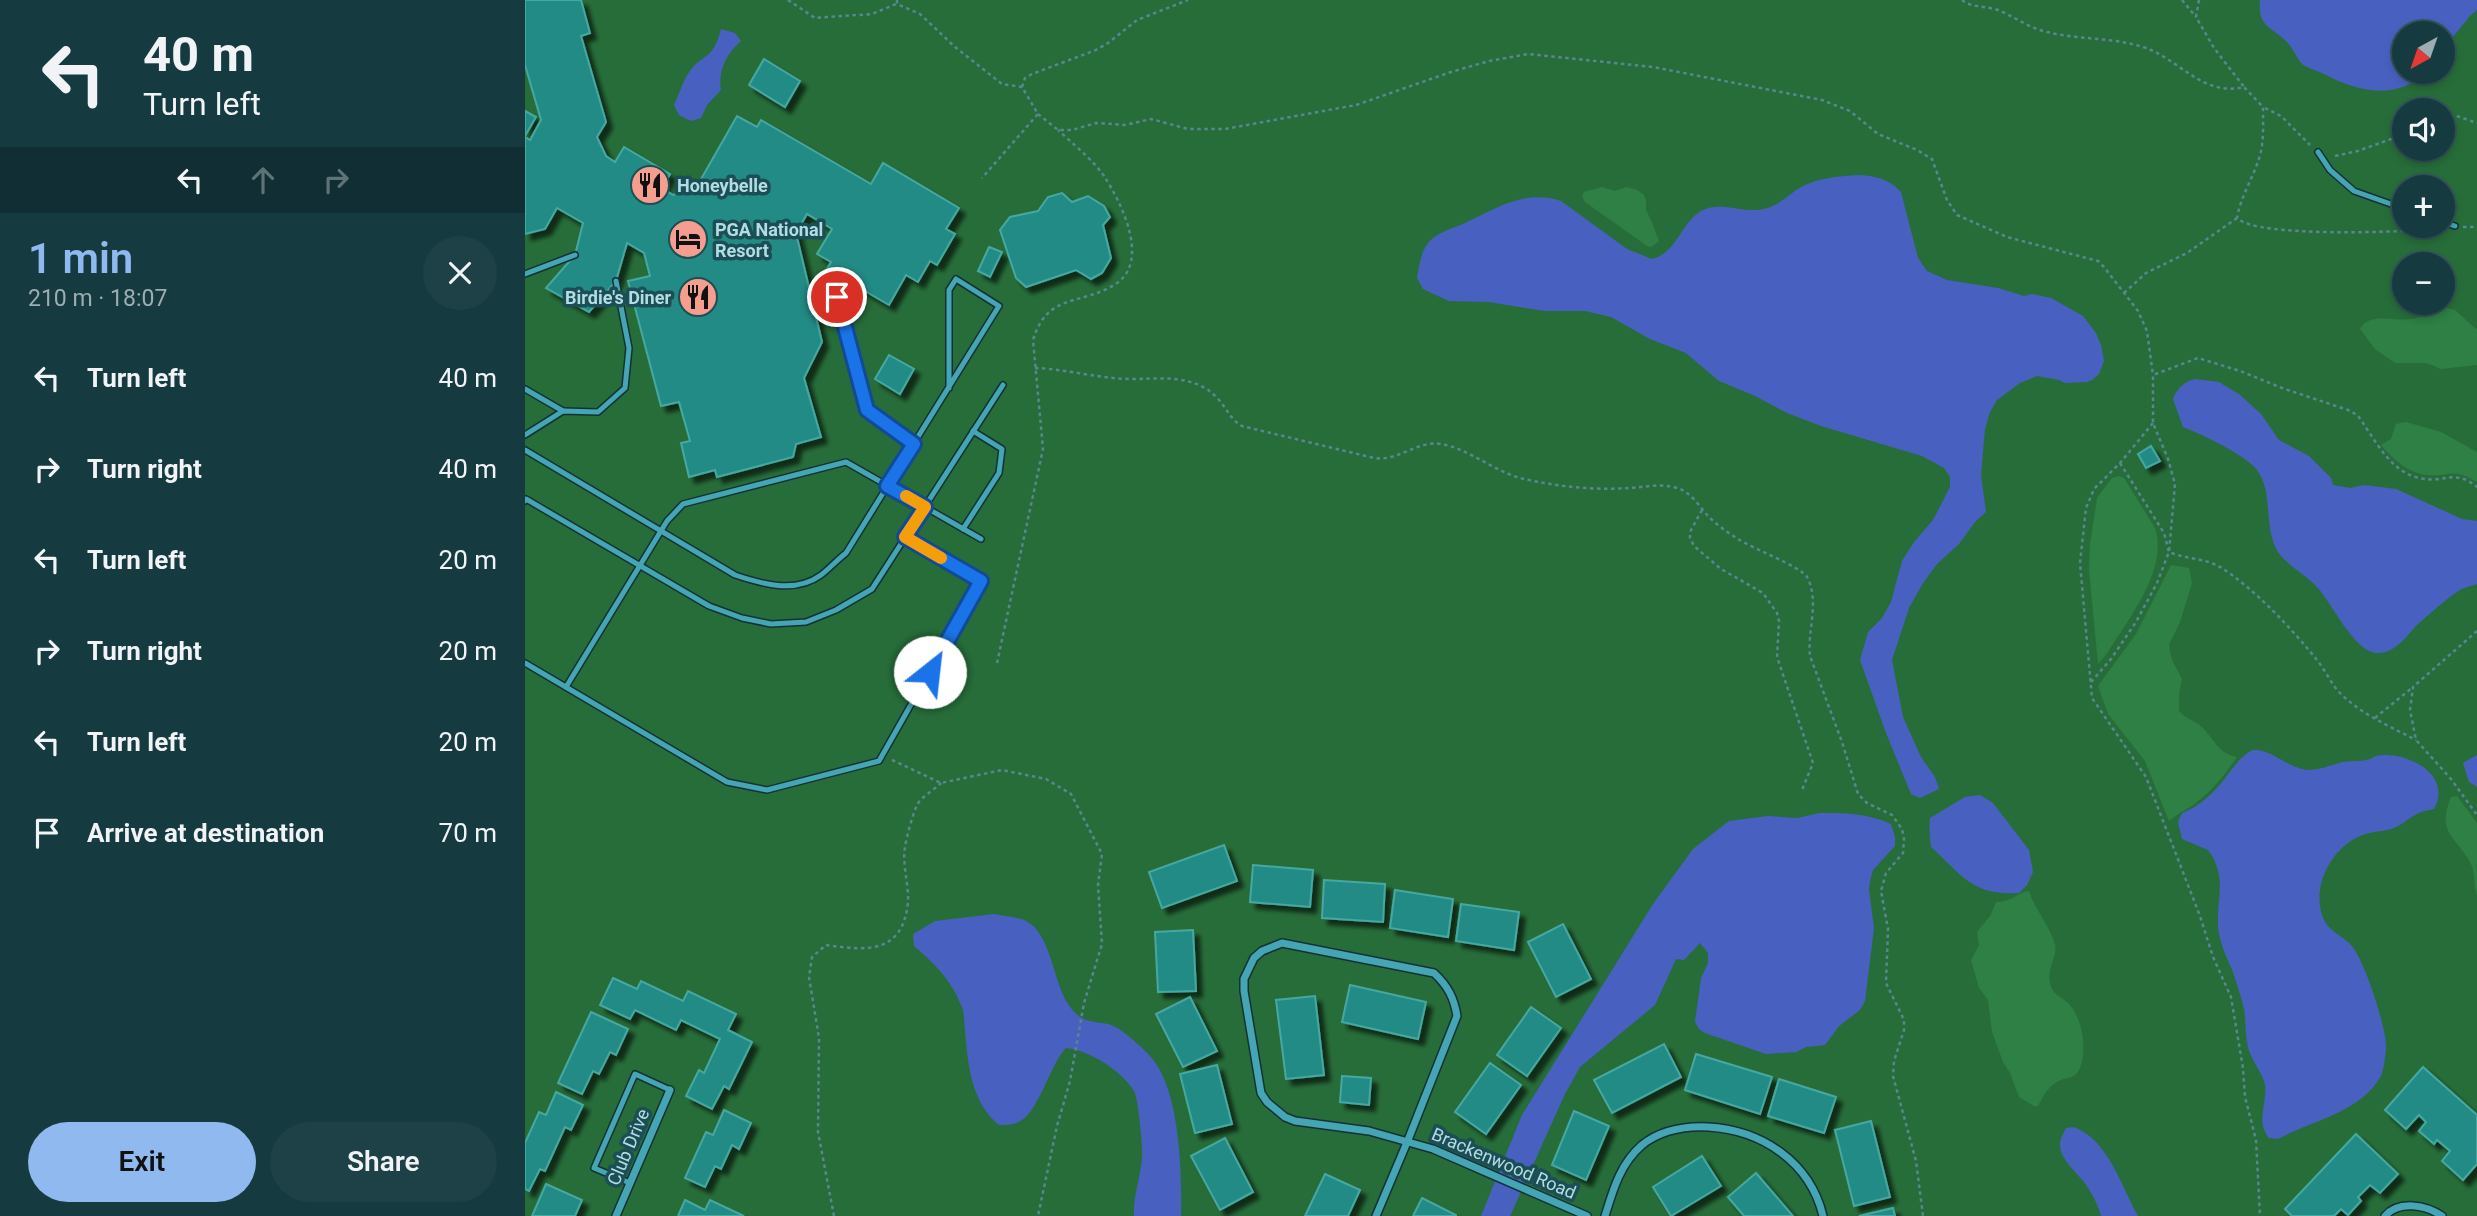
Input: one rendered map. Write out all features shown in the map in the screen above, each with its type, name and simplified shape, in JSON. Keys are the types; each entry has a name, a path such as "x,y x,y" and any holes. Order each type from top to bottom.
{"street":[{"path":"1376,1216 1408,1140 1457,1016 1455,1004 1444,982 1434,973 1282,943 1262,951 1247,969 1244,991 1261,1093 1267,1102 1285,1117 1295,1121 1369,1131 1408,1140"},
{"name":"Club Drive","path":"616,1216 670,1090"},
{"path":"1605,1216 1619,1175 1640,1147 1669,1131 1694,1126 1743,1132 1778,1149 1806,1177 1819,1200 1823,1216"},
{"name":"Brackenwood Road","path":"1408,1140 1587,1216"},
{"path":"2385,1216 2390,1210 2403,1206 2420,1206 2442,1216"}],"lane":[{"path":"2318,152 2330,170 2354,191 2392,204"},
{"path":"525,274 575,255"},
{"path":"525,450 735,575 766,585 791,586 818,577 846,553 949,388 999,306 956,279 950,290 949,388"},
{"path":"525,389 563,411 598,412 625,388 629,348 616,281"},
{"path":"837,297 867,410 914,444"},
{"path":"525,501 526,499 709,606 742,618 771,624 806,622 836,610 872,589 1003,385"},
{"path":"525,435 563,411"},
{"path":"963,529 999,473 1002,449 973,431"},
{"path":"566,687 667,521 683,504 846,462 981,539"},
{"path":"525,663 727,782 767,790 879,761 981,581 905,537"},
{"path":"630,1183 594,1168 635,1074 670,1090"}],"path":[{"path":"787,0 815,18 872,14 897,2 920,14 955,47 1002,84 1022,87"},
{"path":"997,663 1043,449 1033,340 1045,313 1118,282 1126,275 1131,265 1132,254 1127,221 1102,174 1038,114 1022,87 1025,78 1097,50 1137,20 1188,0"},
{"path":"1962,0 1967,4 1999,11 2045,32 2096,37 2143,47 2215,88 2244,88"},
{"path":"2182,0 2244,88 2263,107 2281,116 2318,152 2337,156 2392,138"},
{"path":"2196,17 2199,0"},
{"path":"1058,130 1072,130 1096,123 1125,125 1151,119 1188,129 1245,126 1356,105 1451,72 1528,54 1653,67 1758,86 1842,107 1878,134 1932,159 1947,200 1957,215 2007,237 2098,261 2138,311 2147,331 2154,375 2153,423 2175,484 2169,552 2157,583 2136,622 2111,659 2091,682"},
{"path":"2124,293 2146,273 2187,253 2237,218 2239,206 2261,153 2263,107"},
{"path":"982,178 1038,114"},
{"path":"2455,115 2477,123"},
{"path":"2237,218 2242,224 2259,228 2337,233 2392,232"},
{"path":"2455,226 2477,227"},
{"path":"2154,375 2199,359 2240,371 2351,411 2358,416 2393,464 2408,473 2420,478 2458,476 2477,487"},
{"path":"1035,368 1132,379 1153,377 1186,380 1215,395 1223,402 1235,422 1384,460 1421,446 1440,443 1508,474 1546,484 1629,488 1670,486 1681,489 1737,538 1763,553 1795,566 1807,578 1813,608 1808,643 1810,656 1858,794 1867,803 1892,815 1902,829 1904,839 1903,853 1886,873 1881,885 1888,929 1885,977 1904,1020 1904,1030 1893,1061 1893,1076 1916,1161 1923,1216"},
{"path":"2153,423 2094,489 2086,508 2080,562 2092,698 2146,777 2200,916 2213,957 2231,997 2245,1097 2256,1140 2260,1216"},
{"path":"2120,463 2164,533 2169,552"},
{"path":"1702,510 1690,531 1694,546 1721,569 1762,593 1777,613 1777,657 1813,763 1802,790"},
{"path":"2169,552 2217,565 2235,578 2283,622 2341,694 2375,718 2416,740 2451,779 2477,815"},
{"path":"2375,718 2477,631"},
{"path":"2413,687 2410,710 2416,740"},
{"path":"883,755 941,783"},
{"path":"834,1216 818,1132 819,1038 809,977 812,957 826,945 851,949 876,948 890,942 900,928 908,903 904,848 918,803 941,783 1002,770 1046,779 1071,794 1102,854 1098,885 1103,944 1084,1003 1038,1216"}],"green space":[{"name":"PGA National Resort","path":"525,0 2477,0 2477,1216 525,1216"},
{"path":"1602,187 1615,191 1626,187 1644,195 1646,210 1659,241 1651,247 1647,246 1585,202 1582,196 1584,192"},
{"path":"2455,310 2477,330 2477,365 2441,369 2426,363 2395,363 2375,349 2360,329 2371,320 2412,319 2455,315"},
{"path":"2406,422 2441,432 2477,452 2477,482 2457,474 2421,474 2396,460 2381,445 2391,439 2396,424"},
{"path":"2112,478 2124,478 2155,528 2158,544 2156,561 2144,594 2098,664 2089,569 2090,545 2097,498"},
{"path":"2171,565 2189,568 2192,583 2180,622 2169,645 2172,660 2182,679 2179,711 2203,728 2225,752 2237,757 2209,791 2169,821 2145,761 2108,714 2098,686 2136,634"},
{"path":"2457,796 2477,823 2477,896 2472,866 2447,827 2447,809 2451,797"},
{"path":"2029,891 2055,945 2050,969 2051,987 2054,993 2068,1003 2078,1019 2083,1044 2078,1072 2051,1086 2038,1106 2019,1097 1992,1032 1988,1000 1979,988 1971,960 1979,945 1977,932 1990,916 1996,902 2007,901"}],"water":[{"path":"2260,0 2477,0 2477,10 2455,34 2455,21 2392,21 2392,84 2408,84 2389,90 2362,89 2348,85 2302,64 2287,42 2266,25 2260,9"},
{"path":"721,29 735,33 741,41 724,63 721,90 707,105 701,118 691,121 679,115 674,105 688,74 711,52"},
{"path":"1859,175 1882,179 1901,192 1918,258 1927,271 1947,280 1998,288 2024,296 2032,294 2051,298 2083,316 2096,333 2104,361 2099,374 2087,382 2065,383 2037,376 2020,383 1997,400 1990,412 1985,429 1981,475 1986,512 1959,544 1937,564 1923,583 1909,608 1892,660 1903,717 1939,789 1920,798 1911,794 1860,660 1868,632 1882,618 1891,602 1902,561 1933,520 1950,487 1950,477 1944,468 1922,456 1787,413 1719,381 1686,353 1650,339 1611,317 1585,311 1545,311 1488,302 1449,301 1423,289 1417,278 1422,254 1433,239 1498,207 1522,199 1534,197 1561,201 1627,249 1652,259 1667,251 1688,223 1708,208 1764,209 1814,181"},
{"path":"2195,379 2219,382 2240,395 2261,414 2279,440 2309,456 2331,478 2333,485 2396,489 2462,519 2477,521 2477,584 2461,589 2436,608 2400,644 2384,652 2369,651 2351,635 2321,591 2278,552 2273,543 2265,489 2257,470 2233,452 2183,427 2173,399 2181,386"},
{"path":"2253,750 2308,770 2392,755 2416,763 2429,772 2436,782 2438,794 2434,809 2415,815 2395,828 2364,834 2349,842 2325,871 2321,883 2320,908 2327,925 2351,945 2364,968 2385,1036 2384,1065 2381,1076 2372,1089 2348,1108 2278,1139 2269,1138 2265,1131 2262,1117 2264,1081 2249,1052 2243,1005 2220,938 2220,883 2215,861 2208,850 2182,839 2178,822 2182,813 2208,797 2239,760"},
{"path":"2477,755 2477,787 2469,782 2463,763"},
{"path":"1980,795 1993,803 2029,850 2033,872 2027,885 2019,893 1990,891 1969,882 1931,847 1930,818 1965,797"},
{"path":"1820,813 1856,814 1882,820 1891,824 1895,837 1895,846 1873,870 1870,881 1874,928 1865,1001 1860,1010 1839,1026 1825,1045 1806,1047 1796,1052 1766,1054 1705,1033 1695,1022 1701,978 1708,963 1708,953 1700,943 1684,960 1676,959 1655,1005 1580,1067 1510,1216 1481,1216 1522,1115 1653,904 1693,849 1729,821 1768,816 1797,818"},
{"path":"994,914 1026,921 1034,927 1046,947 1063,995 1074,1012 1087,1020 1119,1029 1154,1061 1169,1094 1178,1136 1181,1216 1134,1216 1142,1151 1136,1095 1122,1076 1094,1057 1066,1048 1031,1111 1016,1123 999,1125 982,1105 970,1070 962,1008 947,980 914,946 913,934 935,921"},
{"path":"2074,1127 2086,1134 2105,1153 2138,1216 2101,1216 2089,1189 2066,1161 2061,1150 2060,1144 2066,1128"}],"building":[{"name":"PGA National Resort","path":"525,0 581,0 590,33 581,36 606,122 597,137 606,156 615,162 624,147 670,174 662,188 673,195 696,188 737,116 757,127 761,120 871,184 883,163 959,208 946,229 955,234 937,265 930,261 918,282 906,275 889,305 827,269 831,262 817,254 832,229 807,214 796,233 822,342 804,378 821,437 796,444 793,457 717,477 715,470 689,477 681,443 690,441 679,402 661,406 628,281 650,276 644,253 627,243 616,281 589,312 546,288 575,255 583,223 557,208 545,229 525,234 525,137 530,140 541,120 525,65"},
{"path":"764,59 800,81 785,107 749,85"},
{"path":"525,111 536,117 525,136"},
{"path":"1062,193 1072,202 1088,196 1104,206 1110,217 1103,225 1111,258 1102,273 1091,279 1076,270 1026,287 1016,278 1000,230 1010,217 1038,211 1048,197"},
{"path":"989,247 1002,252 990,277 978,271"},
{"path":"889,355 914,369 900,394 875,379"},
{"path":"2151,446 2160,461 2146,468 2138,454"},
{"path":"1224,845 1237,881 1162,908 1149,872"},
{"path":"1253,865 1313,870 1310,907 1250,902"},
{"path":"1324,880 1385,884 1383,922 1322,918"},
{"path":"1395,890 1453,899 1448,937 1390,928"},
{"path":"1461,904 1519,912 1514,950 1456,941"},
{"path":"1563,924 1591,979 1556,997 1528,942"},
{"path":"1193,930 1196,991 1158,992 1155,932"},
{"path":"613,978 637,989 641,981 683,1001 688,991 736,1014 728,1030 752,1042 729,1089 724,1086 712,1109 686,1096 699,1070 704,1073 720,1039 681,1020 676,1030 635,1010 630,1019 600,1005"},
{"path":"1350,985 1426,1002 1418,1039 1342,1022"},
{"path":"1315,996 1324,1075 1286,1079 1276,1000"},
{"path":"1190,997 1217,1051 1183,1067 1156,1014"},
{"path":"1531,1007 1561,1028 1527,1076 1497,1055"},
{"path":"591,1012 628,1029 616,1055 610,1052 599,1074 593,1071 582,1094 558,1083"},
{"path":"1664,1044 1681,1077 1612,1113 1594,1080"},
{"path":"1696,1054 1772,1077 1760,1114 1685,1090"},
{"path":"1490,1063 1521,1085 1486,1134 1455,1112"},
{"path":"1217,1065 1232,1124 1195,1133 1180,1074"},
{"path":"2423,1067 2477,1115 2477,1164 2463,1180 2442,1161 2450,1151 2437,1140 2434,1144 2419,1131 2426,1122 2419,1115 2406,1129 2385,1110"},
{"path":"1342,1076 1371,1078 1369,1105 1340,1102"},
{"path":"1779,1079 1836,1097 1824,1133 1768,1116"},
{"path":"556,1092 583,1105 571,1130 565,1127 545,1171 540,1169 529,1191 525,1189 525,1143 539,1112 546,1115"},
{"path":"724,1110 751,1123 739,1149 732,1145 721,1169 715,1166 705,1187 685,1178 706,1132 713,1135"},
{"path":"1574,1111 1609,1126 1586,1180 1552,1165"},
{"path":"1871,1121 1890,1197 1854,1206 1835,1130"},
{"path":"2356,1134 2398,1174 2380,1193 2370,1185 2358,1197 2361,1201 2348,1215 2341,1209 2334,1216 2292,1216 2285,1209"},
{"path":"1225,1138 1253,1192 1220,1210 1191,1156"},
{"path":"1702,1156 1721,1186 1671,1216 1653,1187"},
{"path":"1756,1173 1793,1216 1744,1216 1728,1197"},
{"path":"1325,1174 1360,1190 1348,1216 1305,1216"},
{"path":"546,1184 582,1200 575,1216 532,1216"},
{"path":"1422,1198 1456,1215 1456,1216 1413,1216"},
{"path":"685,1200 705,1210 710,1200 744,1216 678,1216"},
{"path":"1893,1208 1895,1216 1859,1216"}],"slow traffic":[{"path":"906,496 925,507 905,537 941,558"}],"place":[{"name":"Honeybelle","path":"650,185"},
{"name":"PGA National Resort","path":"688,239"},
{"name":"Birdie's Diner","path":"698,297"}],"route":[{"path":"837,297 867,410 914,444 887,486 925,507 905,537 981,581 930,672"}]}
